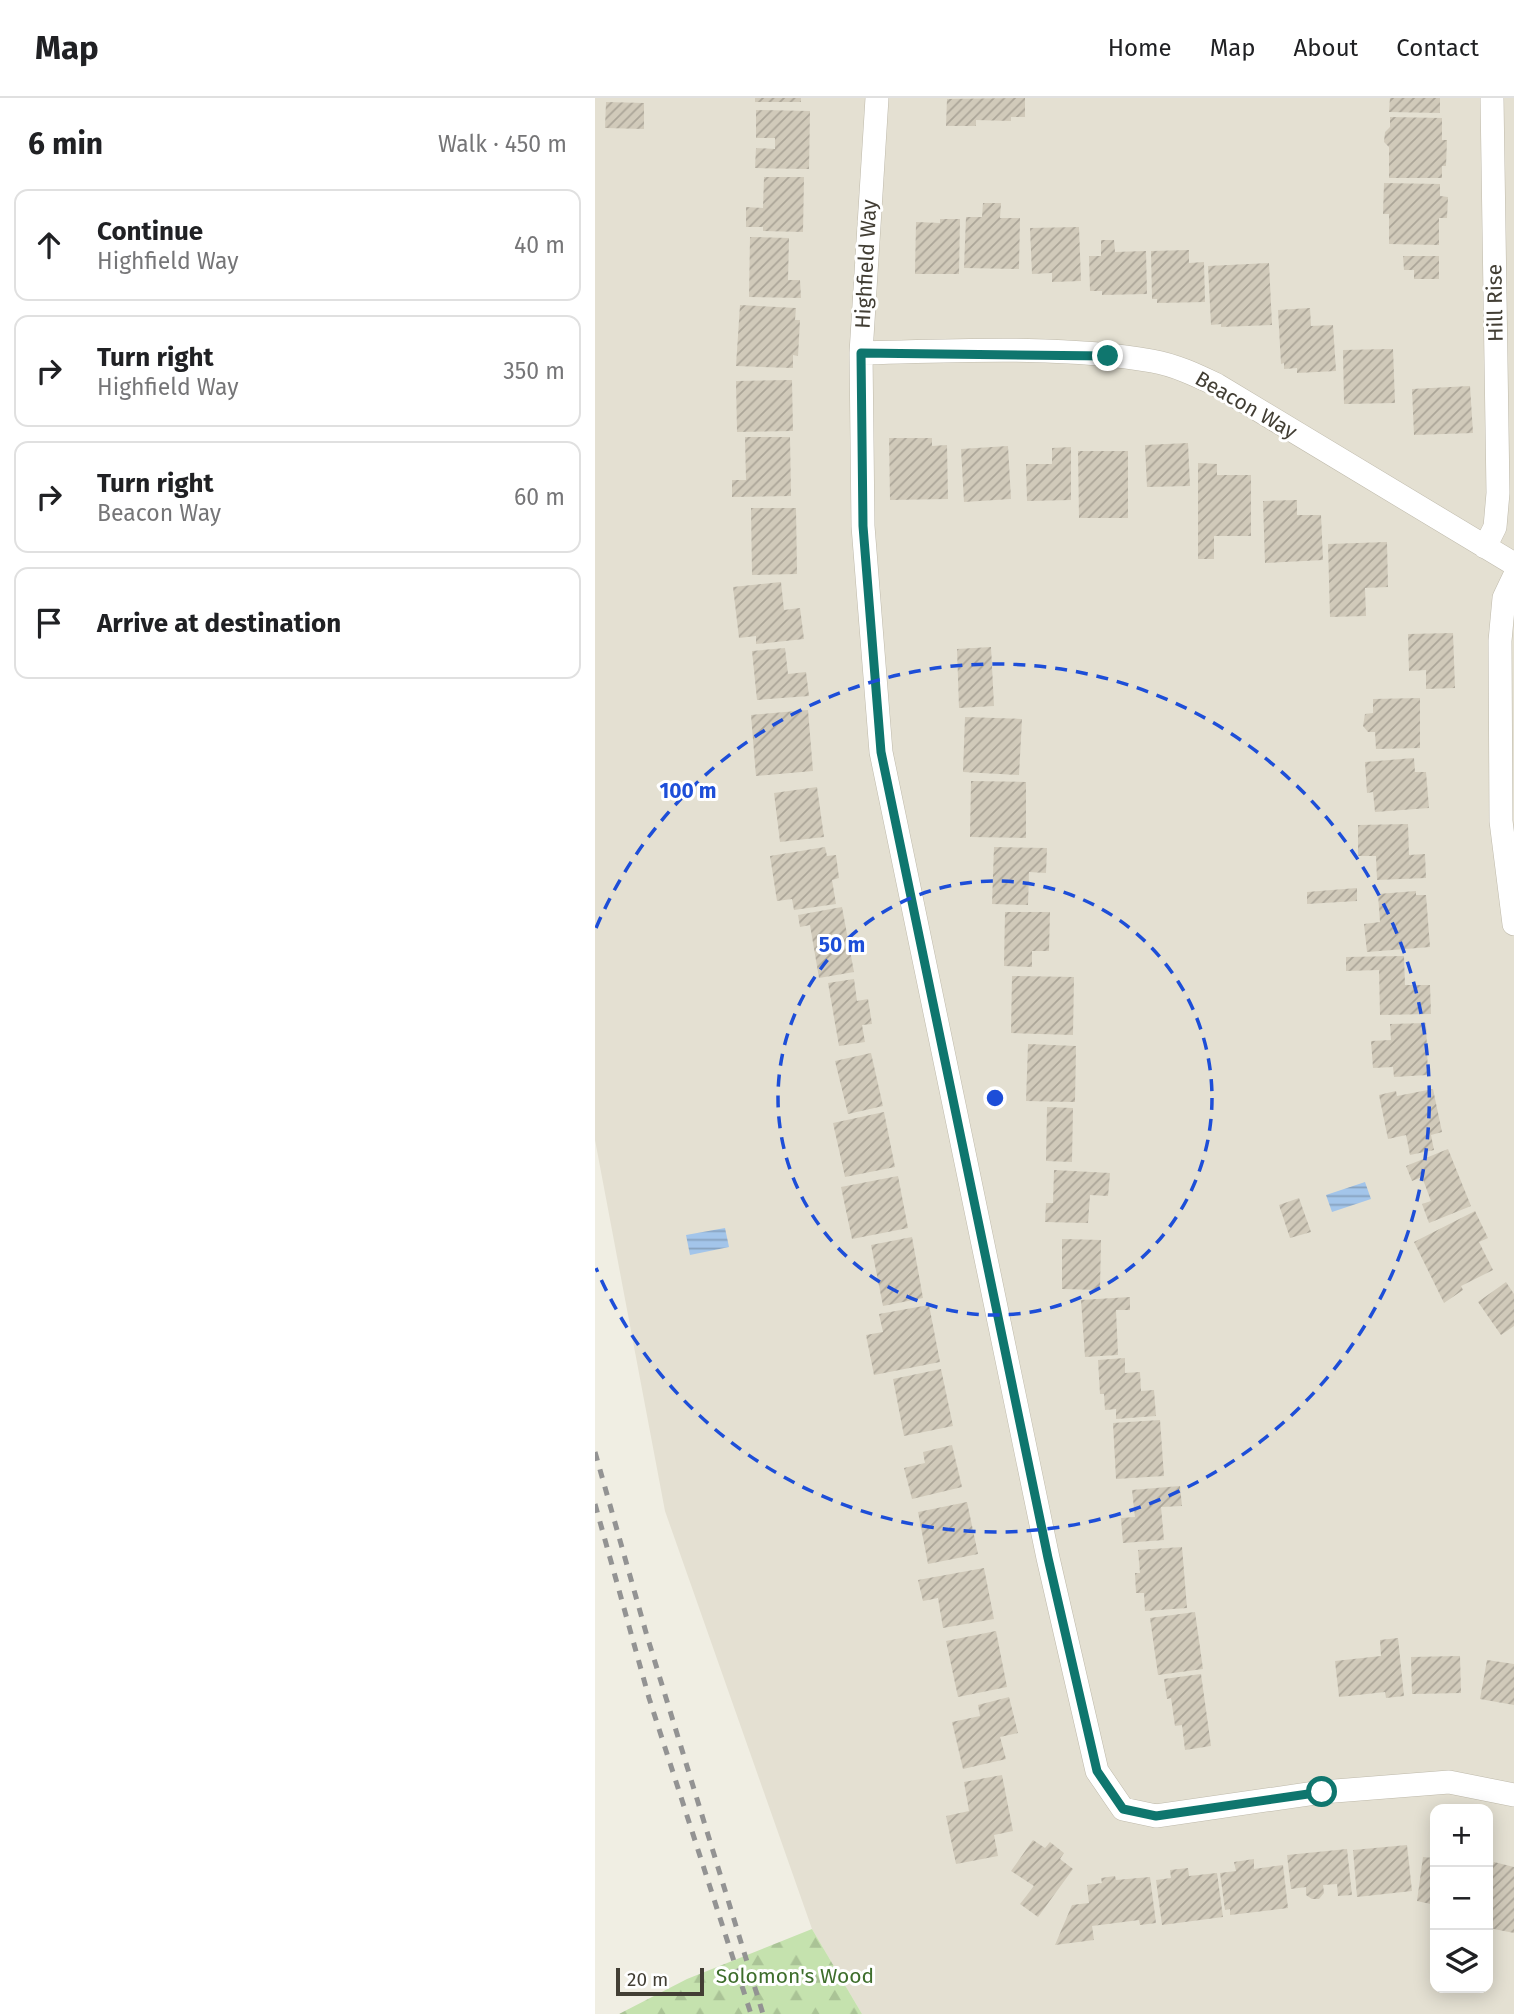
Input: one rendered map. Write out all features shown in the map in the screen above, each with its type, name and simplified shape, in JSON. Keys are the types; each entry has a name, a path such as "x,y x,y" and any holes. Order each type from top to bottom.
{"street":[{"name":"Highfield Way","path":"877,98 861,353 863,526 881,752 1048,1558 1097,1771 1123,1809 1156,1816 1322,1792 1449,1782 1514,1795"},
{"name":"Hill Rise","path":"1485,547 1495,527 1498,493 1492,98"},
{"name":"Beacon Way","path":"861,353 1108,356 1153,361 1183,369 1217,385 1514,564"},
{"path":"1514,577 1504,598 1500,668 1501,821 1514,925"}],"shaded area":[{"path":"595,98 1514,98 1514,2014 862,2014 812,1929 665,1511 595,1140"}],"green space":[{"name":"Solomon's Wood","path":"812,1929 862,2014 619,2014 687,1979"}],"water":[{"path":"1365,1182 1371,1199 1332,1212 1326,1195"},
{"path":"725,1228 729,1247 690,1255 686,1235"}],"building":[{"path":"755,98 801,98 801,102 755,102"},
{"path":"1025,98 1025,117 1011,117 1011,121 976,120 976,126 946,126 947,99"},
{"path":"1390,98 1440,98 1440,113 1389,112"},
{"path":"606,102 644,103 644,129 605,128"},
{"path":"756,110 810,111 809,169 755,168 756,148 775,149 775,138 756,138"},
{"path":"1390,117 1442,118 1442,140 1447,140 1446,166 1442,166 1442,178 1389,178 1389,147 1384,142 1385,132 1390,127"},
{"path":"764,177 804,177 803,232 763,231 763,227 746,227 746,207 763,208"},
{"path":"1384,183 1440,184 1440,196 1448,197 1447,218 1439,218 1439,245 1389,244 1389,214 1383,214"},
{"path":"983,203 1001,203 1000,218 1020,218 1019,269 964,268 966,217 982,217"},
{"path":"940,219 960,219 959,274 915,274 916,222 940,223"},
{"path":"1079,227 1081,281 1052,282 1052,273 1032,274 1030,228"},
{"path":"750,237 789,238 788,280 800,280 801,298 749,297"},
{"path":"1101,240 1114,240 1115,252 1146,251 1147,294 1102,295 1102,291 1090,291 1089,256 1101,256"},
{"path":"1189,250 1189,263 1204,262 1205,302 1157,303 1157,299 1152,299 1151,251"},
{"path":"1403,256 1439,256 1439,279 1414,279 1414,270 1404,270"},
{"path":"1269,263 1272,325 1211,325 1208,266"},
{"path":"740,305 796,308 795,320 800,320 798,356 793,355 793,368 736,366"},
{"path":"1310,308 1311,326 1333,325 1336,371 1297,373 1297,368 1284,369 1284,363 1281,364 1278,310"},
{"path":"1393,349 1395,403 1344,404 1343,350"},
{"path":"792,380 793,431 737,432 736,381"},
{"path":"1470,386 1473,433 1414,435 1412,389"},
{"path":"745,437 790,437 791,496 732,497 732,480 746,480"},
{"path":"889,438 932,438 932,446 947,445 948,499 890,500"},
{"path":"1188,443 1190,486 1147,487 1145,445"},
{"path":"1008,446 1011,499 964,502 961,449"},
{"path":"1071,447 1071,500 1027,501 1026,464 1052,464 1052,448"},
{"path":"1078,451 1128,451 1128,518 1079,518"},
{"path":"1198,463 1217,464 1217,475 1251,475 1251,536 1214,536 1214,559 1198,559"},
{"path":"1297,500 1297,515 1321,515 1323,560 1265,563 1263,501"},
{"path":"751,508 796,508 797,574 752,575"},
{"path":"1387,542 1388,587 1365,588 1366,616 1330,617 1328,544"},
{"path":"781,582 784,610 800,608 804,639 756,644 756,636 739,638 733,587"},
{"path":"1453,633 1455,688 1426,689 1426,670 1409,671 1408,634"},
{"path":"991,647 994,706 959,708 957,649"},
{"path":"785,648 788,674 806,672 809,696 757,700 752,651"},
{"path":"1420,698 1420,748 1376,749 1375,732 1368,732 1363,726 1365,714 1373,713 1373,699"},
{"path":"808,710 813,771 756,776 751,715"},
{"path":"965,717 1022,719 1019,775 963,772"},
{"path":"1414,758 1415,772 1426,772 1429,808 1375,812 1373,792 1367,793 1365,762"},
{"path":"971,781 1026,782 1026,838 970,837"},
{"path":"817,787 824,837 780,842 774,793"},
{"path":"1408,824 1409,855 1425,854 1426,878 1377,880 1376,856 1358,856 1358,825"},
{"path":"825,847 827,856 836,855 839,878 832,880 836,904 794,910 792,899 777,901 770,856"},
{"path":"994,847 1047,848 1046,873 1029,872 1028,905 992,904"},
{"path":"1357,888 1357,901 1307,904 1307,892"},
{"path":"1416,891 1416,895 1426,895 1430,947 1367,952 1364,924 1380,922 1378,894"},
{"path":"842,907 854,972 819,978 810,925 800,927 798,915"},
{"path":"1005,912 1050,912 1049,951 1032,951 1032,967 1004,966"},
{"path":"1404,956 1405,985 1430,985 1431,1014 1380,1015 1379,970 1346,971 1346,957"},
{"path":"1012,976 1074,977 1073,1035 1011,1033"},
{"path":"854,979 857,1001 868,999 872,1024 862,1025 865,1042 839,1046 828,983"},
{"path":"1426,1023 1428,1075 1394,1077 1393,1067 1373,1068 1371,1041 1391,1040 1390,1024"},
{"path":"1028,1044 1076,1046 1075,1102 1026,1101"},
{"path":"871,1053 883,1106 848,1114 835,1061"},
{"path":"1433,1089 1442,1132 1431,1135 1434,1150 1410,1155 1406,1135 1388,1139 1379,1095 1396,1091 1397,1096"},
{"path":"1047,1107 1073,1108 1072,1162 1046,1161"},
{"path":"884,1112 895,1167 845,1177 833,1123"},
{"path":"1448,1149 1471,1206 1429,1223 1422,1204 1431,1201 1422,1177 1412,1181 1406,1166"},
{"path":"1054,1170 1110,1173 1108,1196 1090,1195 1088,1223 1045,1222 1046,1203 1053,1203"},
{"path":"898,1176 908,1228 852,1239 841,1187"},
{"path":"1299,1198 1311,1232 1290,1238 1279,1205"},
{"path":"1475,1211 1488,1238 1479,1242 1493,1270 1461,1286 1463,1290 1444,1303 1414,1242"},
{"path":"912,1237 923,1298 883,1306 871,1245"},
{"path":"1062,1239 1101,1240 1100,1290 1062,1289"},
{"path":"1506,1282 1514,1294 1514,1326 1501,1335 1478,1302"},
{"path":"1130,1297 1130,1310 1116,1310 1118,1355 1085,1357 1081,1300"},
{"path":"929,1305 940,1362 874,1375 866,1335 883,1332 879,1314"},
{"path":"1125,1358 1125,1373 1140,1372 1141,1391 1154,1390 1156,1416 1116,1419 1116,1409 1105,1410 1104,1394 1100,1394 1098,1360"},
{"path":"941,1369 953,1426 904,1436 893,1379"},
{"path":"1160,1420 1164,1476 1116,1479 1113,1423"},
{"path":"952,1445 962,1487 912,1499 904,1468 925,1463 923,1452"},
{"path":"1180,1486 1182,1506 1161,1507 1164,1540 1123,1543 1121,1518 1135,1517 1132,1490"},
{"path":"967,1502 978,1554 928,1564 918,1512"},
{"path":"1182,1547 1187,1608 1145,1611 1144,1593 1136,1593 1135,1573 1140,1573 1138,1550"},
{"path":"984,1568 994,1619 943,1628 938,1598 923,1601 918,1580"},
{"path":"1195,1612 1203,1669 1158,1675 1150,1618"},
{"path":"996,1631 1007,1687 958,1697 946,1641"},
{"path":"1398,1638 1404,1696 1386,1698 1385,1692 1339,1697 1335,1661 1381,1656 1380,1640"},
{"path":"1460,1656 1461,1693 1412,1694 1411,1657"},
{"path":"1487,1660 1514,1664 1514,1705 1480,1699"},
{"path":"1201,1674 1211,1746 1185,1750 1182,1725 1175,1726 1171,1698 1167,1699 1164,1679"},
{"path":"1009,1697 1018,1733 1000,1737 1006,1759 963,1769 952,1722 980,1716 978,1705"},
{"path":"1002,1775 1013,1831 994,1835 998,1856 956,1864 946,1816 969,1811 964,1782"},
{"path":"1033,1840 1045,1848 1050,1842 1064,1853 1060,1859 1073,1869 1038,1917 1020,1904 1034,1886 1011,1871"},
{"path":"1407,1845 1412,1891 1357,1897 1353,1850"},
{"path":"1347,1849 1352,1895 1338,1896 1337,1884 1323,1885 1324,1893 1319,1899 1306,1895 1306,1887 1291,1889 1287,1855"},
{"path":"1423,1857 1430,1858 1430,1904 1417,1901"},
{"path":"1254,1859 1254,1869 1283,1865 1288,1908 1230,1915 1230,1909 1225,1910 1220,1873 1236,1871 1234,1862"},
{"path":"1494,1862 1514,1867 1514,1933 1493,1929"},
{"path":"1188,1868 1189,1876 1217,1873 1223,1917 1162,1925 1156,1880 1171,1878 1170,1870"},
{"path":"1115,1876 1116,1880 1150,1877 1156,1923 1140,1925 1139,1920 1092,1926 1094,1940 1055,1945 1072,1905 1089,1903 1087,1885 1102,1883 1101,1878"}],"railway":[{"path":"595,1452 647,1636 763,2014"},
{"path":"595,1504 649,1698 751,2014"}],"route":[{"path":"1108,356 1042,353 861,353 863,526 881,752 1048,1558 1097,1771 1123,1809 1156,1816 1322,1792"}]}
